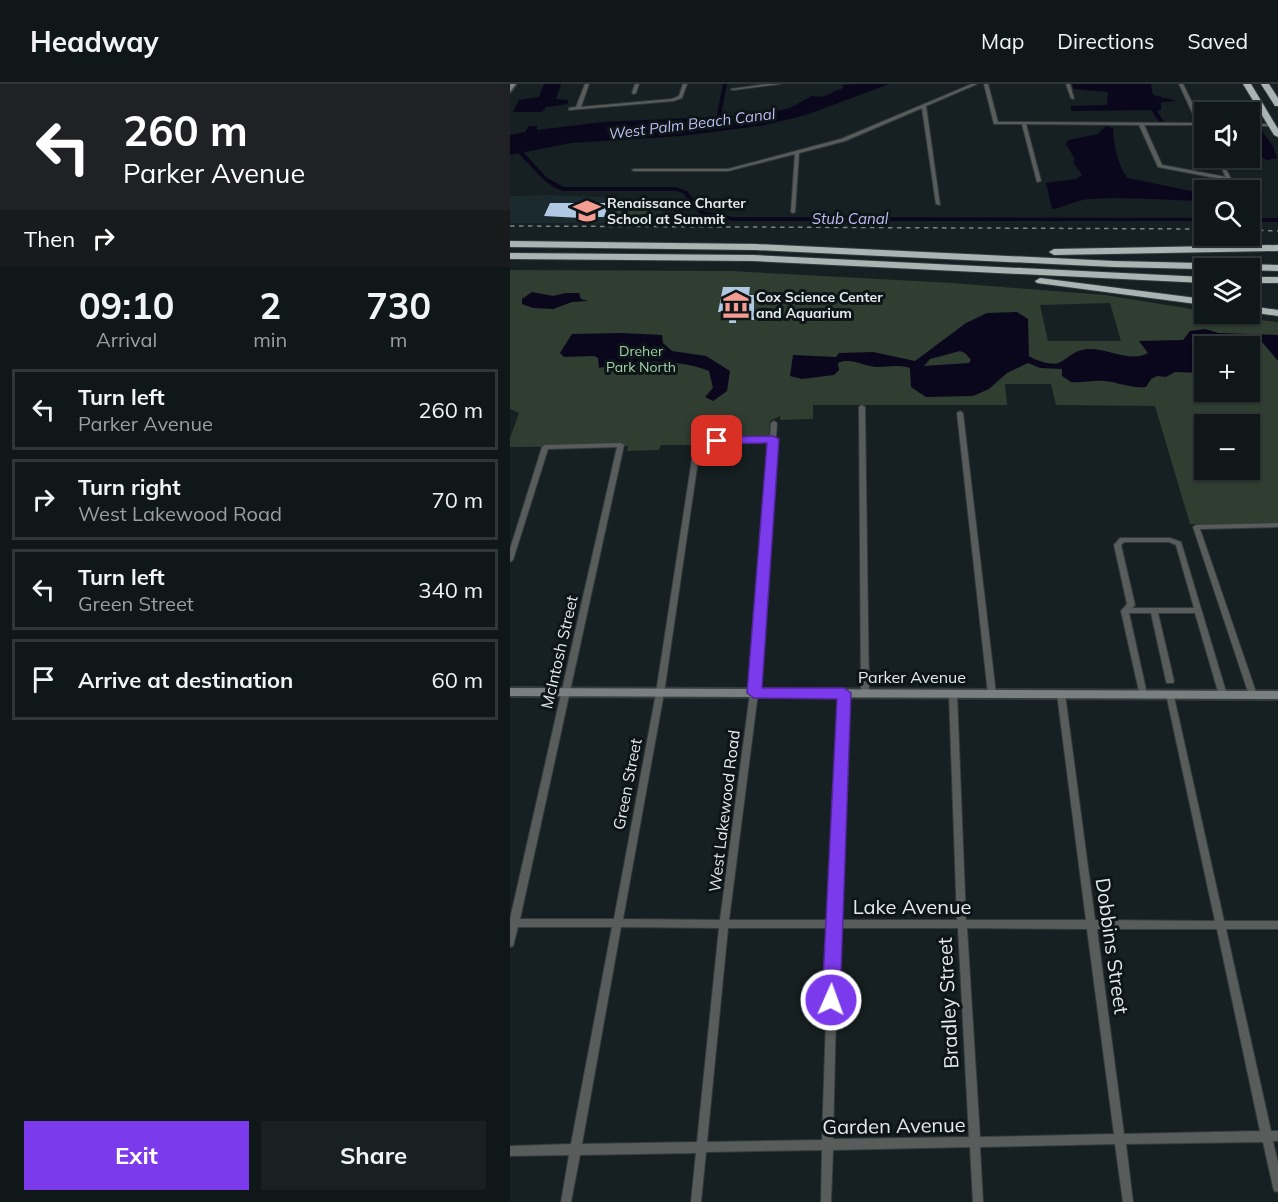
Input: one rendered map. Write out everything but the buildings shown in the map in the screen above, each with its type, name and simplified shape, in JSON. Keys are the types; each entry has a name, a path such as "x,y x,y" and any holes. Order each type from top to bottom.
{"highway":[{"path":"1247,84 1275,125 1278,135"},
{"path":"1265,84 1278,104"},
{"path":"510,244 715,245 1166,266 1278,268"},
{"path":"947,256 987,252 1278,248"},
{"path":"510,256 742,258 1194,280"},
{"path":"946,268 983,276 1107,288 1194,301"},
{"path":"1260,280 1278,280"},
{"path":"1260,310 1278,313"}],"street":[{"path":"510,90 513,84"},
{"path":"578,108 587,84"},
{"path":"634,93 637,84"},
{"path":"570,109 680,99 685,84"},
{"path":"734,89 778,84"},
{"path":"634,170 728,170 843,140 975,84"},
{"path":"986,84 996,123 1194,124"},
{"path":"1068,84 1073,98"},
{"path":"1181,84 1194,108"},
{"path":"924,106 938,204"},
{"path":"1024,124 1039,181"},
{"path":"1141,124 1160,166 1229,179"},
{"path":"793,212 797,152"},
{"path":"1223,168 1229,179"},
{"path":"862,407 865,693"},
{"path":"960,413 992,694"},
{"name":"West Lakewood Road","path":"696,1202 724,924 754,693 774,423"},
{"name":"Green Street","path":"566,1202 615,924 660,693 697,446 712,441 773,439"},
{"name":"McIntosh Street","path":"510,561 544,448 550,445 619,444 622,447 564,692 512,923 510,943"},
{"path":"1253,695 1196,527 1278,525"},
{"path":"1125,611 1131,605 1117,545 1122,540 1170,540 1179,544 1223,694"},
{"path":"1154,610 1170,681"},
{"path":"1125,611 1198,610"},
{"path":"1125,611 1143,694"},
{"name":"Parker Avenue","path":"510,692 1278,695"},
{"path":"826,1202 834,924 844,693"},
{"name":"Bradley Street","path":"953,694 962,925 978,1202"},
{"name":"Dobbins Street","path":"1061,694 1128,1202"},
{"path":"1170,694 1278,1187"},
{"name":"Lake Avenue","path":"512,923 1278,925"},
{"name":"Garden Avenue","path":"510,1151 1278,1136"}],"shaded area":[{"name":"Renaissance Charter School at Summit","path":"510,196 657,199 666,204 661,219 655,223 510,223"}],"green space":[{"path":"618,203 656,204 652,216 613,216"},
{"name":"Dreher Park North","path":"510,270 731,271 953,283 1105,295 1194,309 1194,324 1260,324 1260,320 1278,322 1278,524 1190,524 1155,406 1056,405 1051,384 1005,384 1007,405 813,405 813,419 780,420 780,416 770,421 769,441 733,442 732,445 661,445 659,450 627,451 628,446 510,447 510,438 519,413 510,409","holes":["1110,303 1121,341 1048,341 1040,305"]}],"water":[{"path":"544,84 561,84 556,99 568,100 568,104 546,107 542,112 513,112 519,100 539,97"},
{"name":"West Palm Beach Canal","path":"889,84 806,115 765,125 681,136 571,143 510,155 510,135 525,132 529,126 537,126 537,130 603,122 757,115 790,108 812,96 822,97 843,88 843,85"},
{"path":"1072,84 1151,84 1153,95 1177,101 1161,102 1161,110 1157,111 1164,122 1160,123 1151,110 1071,111 1071,106 1107,105 1108,92 1074,89"},
{"path":"1106,126 1113,128 1117,155 1128,178 1191,191 1194,194 1194,201 1102,198 1083,200 1052,209 1046,183 1076,179 1082,175 1073,162 1075,159 1066,144 1069,140 1098,134"},
{"path":"1260,131 1273,146 1277,158 1267,160 1260,156"},
{"path":"532,292 553,296 579,293 581,299 588,301 572,302 553,309 533,308 522,304 522,299"},
{"path":"1017,312 1028,319 1029,356 1039,361 1056,364 1076,352 1088,349 1127,356 1141,356 1148,353 1139,341 1183,340 1190,331 1205,329 1219,333 1278,335 1278,361 1260,341 1260,336 1194,336 1194,373 1175,372 1166,377 1157,376 1151,379 1146,387 1104,381 1071,382 1062,376 1062,369 1040,368 1028,363 1007,373 989,389 973,396 926,397 911,387 910,368 901,366 876,367 843,361 838,363 839,370 834,375 802,379 790,376 793,355 836,357 839,353 873,352 915,361 966,323 987,313","holes":["960,351 971,360 969,363 924,366 930,359"]},
{"path":"572,334 662,335 663,343 672,351 706,356 730,371 727,391 713,401 705,397 713,388 709,371 696,367 654,362 626,363 599,368 598,358 594,356 564,357 560,353"}],"waterway":[{"name":"West Palm Beach Canal","path":"717,125 725,84"},
{"name":"Stub Canal","path":"521,153 546,179 563,189 675,189 685,192 701,212 733,219 1194,220"},
{"name":"Stub Canal","path":"1260,220 1278,220"}],"railway":[{"path":"510,226 1194,229"},
{"path":"1260,230 1278,231"}],"place":[{"name":"Renaissance Charter School at Summit","path":"587,211"},
{"name":"Cox Science Center and Aquarium","path":"736,305"}],"route":[{"path":"717,441 773,439 754,693 844,693 831,1000"}]}
